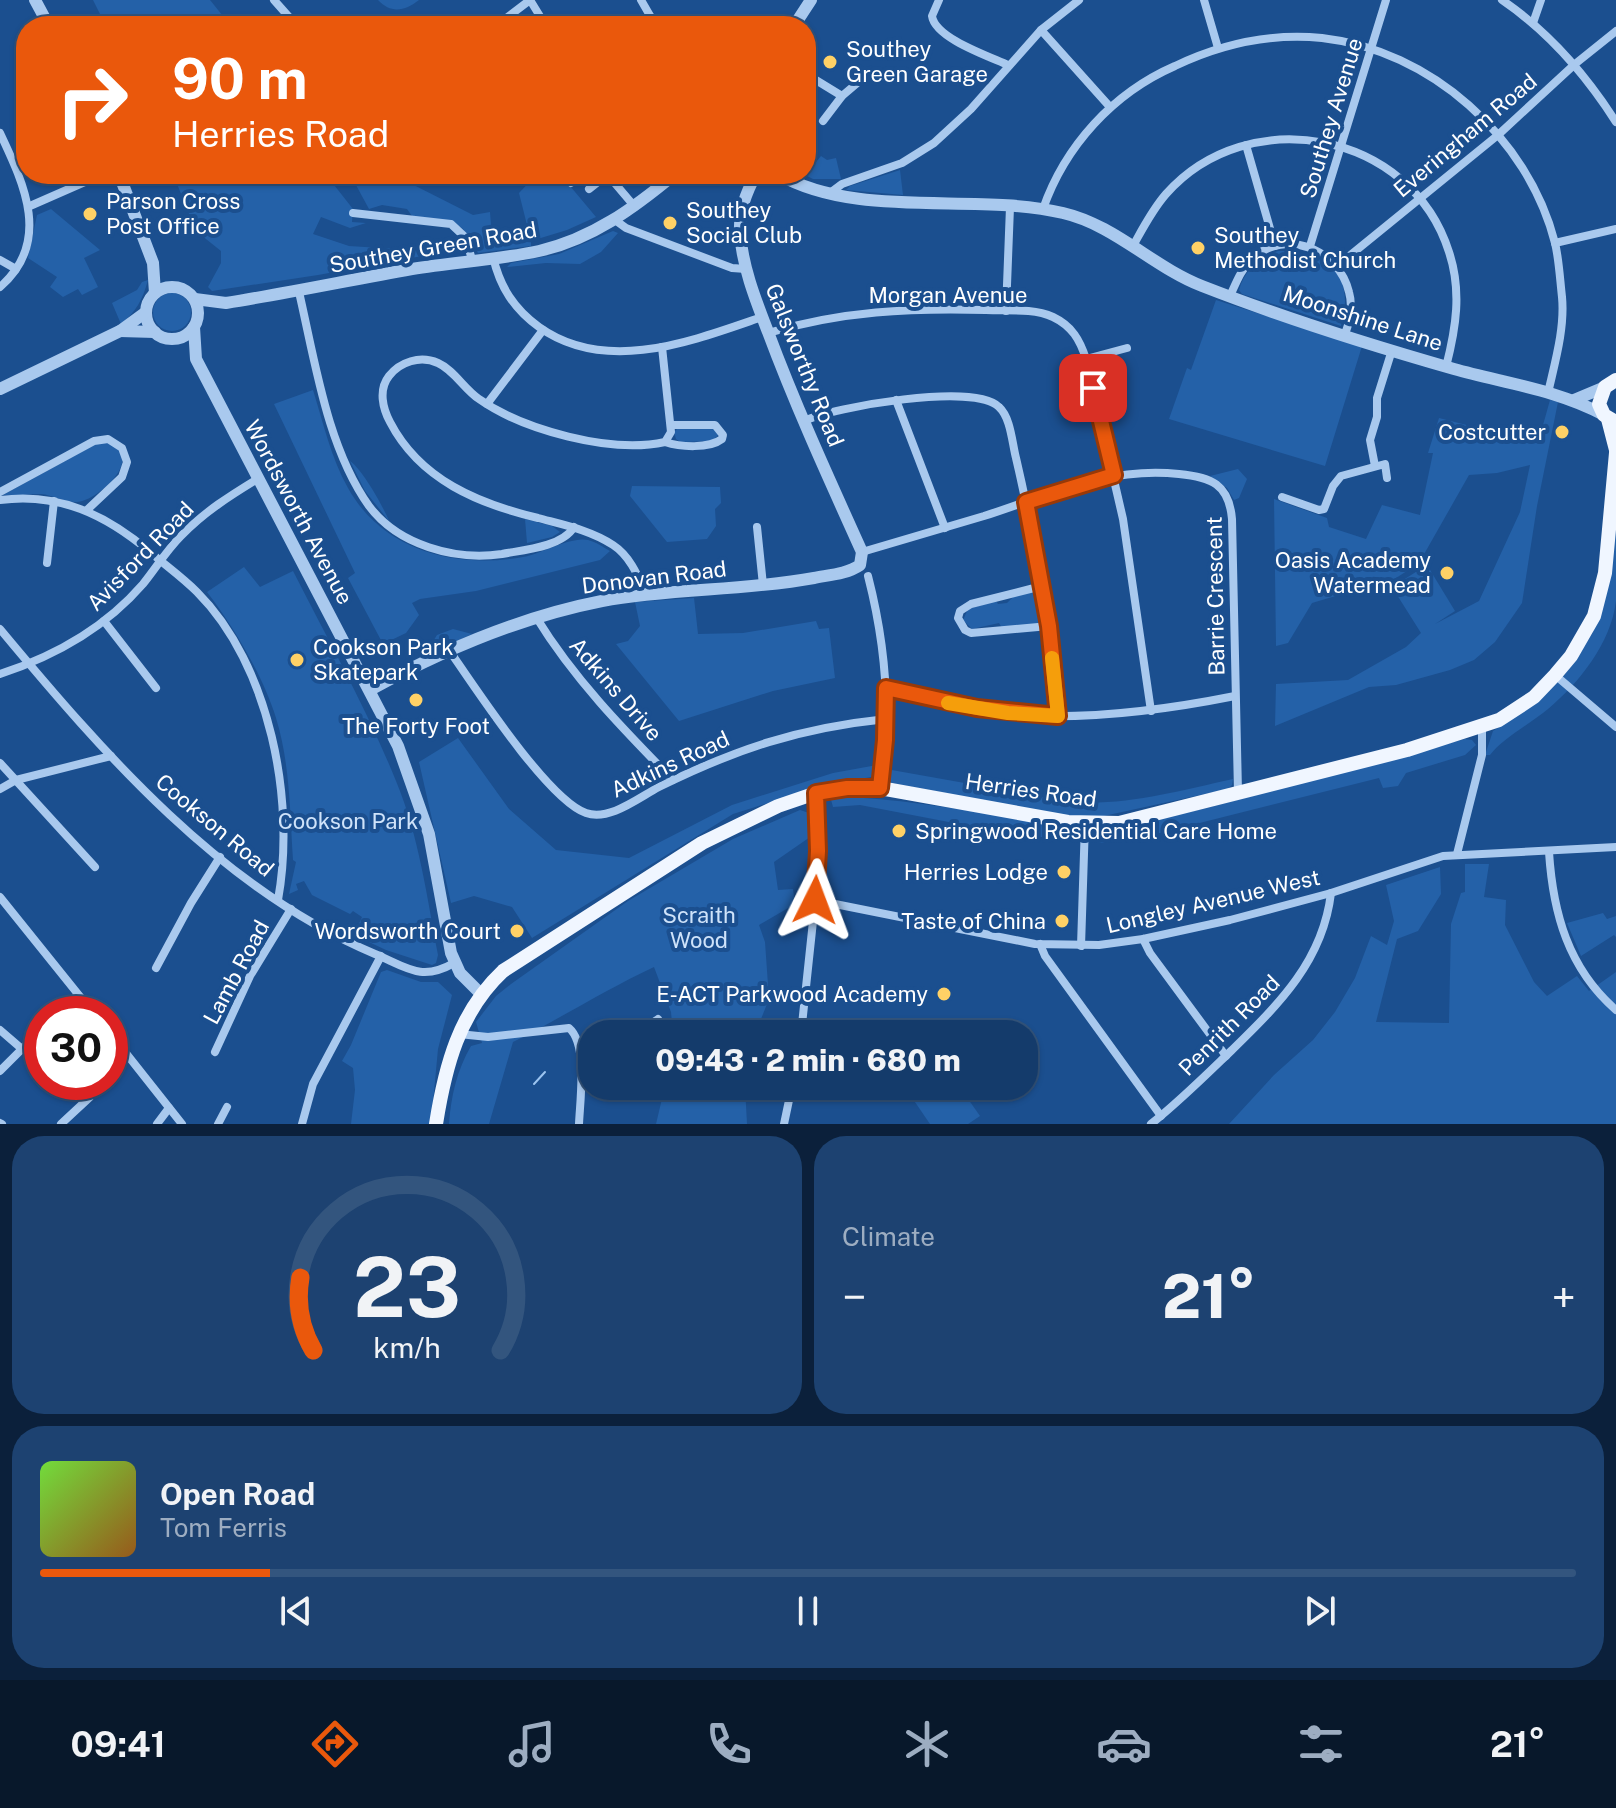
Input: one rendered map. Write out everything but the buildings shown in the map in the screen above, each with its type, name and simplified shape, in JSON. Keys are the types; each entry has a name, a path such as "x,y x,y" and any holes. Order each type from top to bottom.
{"main road":[{"path":"1609,419 1599,398 1610,384"},
{"name":"Herries Road","path":"436,1124 444,1074 459,1034 481,994 503,971 702,843 743,821 816,793 847,788 880,788 1085,823 1132,820 1407,750 1482,727 1515,711 1555,675 1584,636 1600,597 1616,451 1609,419"}],"street":[{"path":"274,0 288,16"},
{"path":"509,16 530,0"},
{"path":"641,0 650,16"},
{"path":"939,0 932,16 937,28 955,41 1008,65"},
{"path":"1062,13 1065,0"},
{"path":"830,193 842,184 902,163 934,143 971,109 1041,30 1079,0"},
{"path":"1204,0 1218,48"},
{"name":"Southey Avenue","path":"1310,246 1386,0"},
{"path":"1502,0 1533,23 1575,64 1616,122"},
{"path":"1533,23 1541,0"},
{"path":"1041,30 1110,107"},
{"name":"Everingham Road","path":"1337,266 1498,135 1616,31"},
{"path":"1043,209 1072,151 1110,107 1166,70 1218,48 1242,42 1324,38 1371,49 1410,65 1471,106 1498,135 1530,182 1555,243 1562,299 1557,350 1548,393"},
{"path":"823,121 842,96 862,79"},
{"path":"816,80 842,96"},
{"path":"0,133 16,167"},
{"path":"1133,246 1166,194 1206,162 1262,140 1302,139 1340,146 1387,170 1419,199 1445,242 1455,280 1456,329 1446,367"},
{"path":"1246,145 1275,246"},
{"path":"0,287 16,269 27,243 30,206 23,184"},
{"path":"30,206 80,184"},
{"path":"0,389 120,331 146,312 155,293 153,263 123,184"},
{"path":"589,189 595,184"},
{"path":"616,184 635,207"},
{"name":"Southey Green Road","path":"195,299 226,303 553,246 615,220 663,184"},
{"name":"Galsworthy Road","path":"751,184 740,215 746,269 768,333 861,558"},
{"name":"Moonshine Lane","path":"800,184 852,197 1043,209 1080,218 1190,281 1446,367 1574,400 1609,419"},
{"path":"1006,311 1010,207"},
{"path":"353,213 451,224 466,238 472,260"},
{"path":"615,220 626,228 732,268 746,269"},
{"path":"1555,243 1616,229"},
{"path":"1230,296 1245,267 1263,250 1275,246 1310,246 1337,266 1350,293 1350,320 1345,334"},
{"path":"493,257 497,274 513,304 543,330 582,347 618,350 662,347 709,336 762,317"},
{"path":"0,260 16,269"},
{"path":"120,331 155,332 169,339 183,337 196,323 195,299 153,263"},
{"path":"155,293 162,289 179,288"},
{"path":"299,292 334,430 359,488 370,507 383,520 415,542 434,549 473,555 493,555 542,546 571,532 574,527"},
{"name":"Southey Green Road","path":"196,323 226,303"},
{"name":"Morgan Avenue","path":"768,333 837,315 911,308 1038,312 1062,322 1080,342 1086,359 1114,475 1132,573 1151,711"},
{"path":"146,312 155,332"},
{"name":"Wordsworth Avenue","path":"196,323 196,359"},
{"path":"487,404 543,330"},
{"name":"Wordsworth Avenue","path":"169,339 196,359 398,746 419,799 437,868 454,963"},
{"path":"662,347 671,425 670,437 665,442"},
{"path":"1086,359 1127,348"},
{"path":"1375,466 1370,440 1377,417 1377,398 1392,350"},
{"path":"646,594 625,555 598,536 494,506 447,485 425,467 393,429 382,402 383,391 385,382 397,367 407,362 427,360 445,367 464,387 487,404 529,426 557,434 637,445 665,442 714,444 722,439 722,430 715,425 671,425"},
{"path":"1574,400 1610,384"},
{"path":"804,421 828,412 896,400 981,399 999,407 1007,424 1026,502 1049,626 1058,716"},
{"path":"896,400 945,528"},
{"path":"0,492 94,441 108,439 122,448 126,469 122,477 87,510"},
{"path":"1282,497 1319,510 1324,509 1336,480 1341,476 1385,464 1387,478"},
{"name":"Barrie Crescent","path":"861,558 1114,475 1163,472 1198,476 1217,485 1228,497 1232,519 1238,792"},
{"name":"Avisford Road","path":"0,674 29,664 81,638 104,621 142,585 198,520 259,478"},
{"path":"0,500 38,498 87,510 117,526 160,561 198,592 216,615 244,662 260,700 277,761 282,789 284,858 278,900"},
{"path":"47,563 54,501"},
{"path":"757,527 763,585"},
{"name":"Donovan Road","path":"370,690 449,650 536,617 646,594 763,585 832,575 852,570 861,558"},
{"path":"868,576 880,627 886,688 880,788"},
{"path":"1042,586 971,604 960,611 958,618 965,630 971,633 1049,626"},
{"name":"Adkins Drive","path":"536,617 592,696 673,780"},
{"path":"104,621 156,688"},
{"name":"Cookson Road","path":"0,629 111,756 220,857 278,900 358,947 424,973 433,973 454,963"},
{"name":"Adkins Road","path":"449,650 511,737 549,782 583,812 602,815 742,749 779,737 818,728 886,719"},
{"path":"1555,675 1616,727"},
{"path":"886,688 977,708 1058,716 1151,711 1235,696"},
{"path":"1457,854 1482,755 1482,727"},
{"path":"0,789 16,780 111,756"},
{"path":"0,763 95,867"},
{"path":"802,1020 818,851 816,793"},
{"path":"1081,946 1085,823"},
{"name":"Longley Avenue West","path":"815,900 1040,944 1081,946 1143,939 1331,893 1457,854 1616,847"},
{"path":"1549,852 1555,910 1572,957 1598,993 1616,1010"},
{"path":"156,968 220,857"},
{"name":"Penrith Road","path":"1151,1124 1226,1056 1300,978 1323,932 1331,893"},
{"path":"0,897 78,995"},
{"name":"Lamb Road","path":"215,1052 250,976 291,909"},
{"path":"1143,939 1226,1056"},
{"path":"1040,944 1045,956 1161,1116"},
{"path":"302,1124 313,1084 381,956"},
{"path":"454,963 481,994"},
{"path":"459,1034 488,1037 569,1028 576,1034 578,1044"},
{"path":"0,1030 22,1049 0,1071"},
{"path":"128,1056 182,1124"},
{"path":"61,1124 87,1100"},
{"path":"579,1100 579,1124"},
{"path":"784,1124 789,1100"},
{"path":"218,1124 227,1107"},
{"path":"157,1124 169,1108"}],"green space":[{"path":"93,0 210,0 223,16 101,16"},
{"path":"378,0 419,0 409,7 393,9"},
{"path":"821,156 827,160 836,158 841,179 816,179 816,162"},
{"path":"900,170 903,195 846,190 850,186"},
{"path":"177,184 333,184 353,209 352,222 366,223 350,228 321,217 313,234 349,246 444,252 212,291 208,287 221,263 221,251 196,231"},
{"path":"355,184 412,184 473,215 490,212 492,238 529,233 519,193 528,184 568,184 596,217 531,241 531,246 478,253 463,229 451,221 412,216 407,209 382,205 369,209"},
{"path":"51,209 100,250 84,258 98,287 82,295 78,289 63,297 50,287 57,277 28,258 37,215"},
{"path":"613,231 618,233 601,252 580,264 507,267 511,263 559,254"},
{"path":"1278,251 1313,256 1324,261 1339,276 1345,304 1341,326 1242,294 1239,290 1241,283 1249,271 1259,261"},
{"path":"148,280 138,305 121,324 112,303 137,290 142,282"},
{"path":"172,293 185,299 191,312 185,325 172,331 159,325 153,312 159,299"},
{"path":"1216,300 1362,346 1325,466 1169,419 1187,368 1191,370"},
{"path":"313,390 332,452 348,488 363,510 401,541 424,551 472,560 523,557 581,539 610,551 600,560 476,591 420,599 412,603 419,615 406,633 383,644 348,578 355,573 274,404"},
{"path":"1550,400 1558,402 1522,603 1495,642 1474,660 1450,670 1396,685 1369,687 1275,726 1276,684 1348,680 1406,647 1421,633 1392,587 1427,565 1455,611 1435,624 1479,601 1520,512 1530,465 1497,473 1469,475 1423,556 1410,569 1396,578 1312,603 1288,643 1276,646 1274,499 1327,518 1329,527 1366,539 1382,505 1420,515 1433,453 1428,453 1439,418 1538,443"},
{"path":"712,427 719,434 713,441 680,442 674,432 678,428"},
{"path":"104,442 117,448 122,456 121,466 107,485 86,500 72,502 41,494 3,495 94,445"},
{"path":"350,461 366,480 389,521 365,491"},
{"path":"1238,469 1247,479 1239,498 1234,500 1227,488 1210,476"},
{"path":"632,486 720,487 721,503 715,509 716,526 707,539 667,542 630,496"},
{"path":"525,519 552,526 560,532 527,543"},
{"path":"1616,521 1616,601 1608,632 1600,647 1560,699 1490,755 1485,755 1493,731 1538,701 1565,674 1592,634 1603,607"},
{"name":"Cookson Park","path":"244,567 260,587 293,571 373,728 404,802 416,845 438,955 436,963 432,965 386,950 354,935 362,917 312,895 304,881 296,884 298,890 289,894 296,862 293,860 287,770 281,735 264,686 247,652 207,592"},
{"path":"1034,591 1039,594 1043,617 1039,624 1002,628 999,623 972,629 963,620 968,609 996,601 998,604 1007,603 1013,597"},
{"path":"694,598 698,634 743,633 816,621 819,629 829,628 835,678 773,691 679,721 616,644 628,641 640,626 635,602"},
{"path":"453,629 472,634 424,656 437,635"},
{"path":"458,738 509,809 556,850 629,858 732,805 833,773 877,765 876,775 871,777 822,786 733,814 532,938 512,907 474,896 451,903 419,762"},
{"path":"1465,739 1472,740 1476,745 1465,755 1406,773 1398,786 1383,788 1379,778 1136,839 1097,843 1097,830 1207,808"},
{"path":"886,769 1091,803 1152,796 1233,779 1228,789 1099,817 1073,817 892,783"},
{"path":"830,796 922,804 1074,830 1068,840 1006,833 860,805 833,807"},
{"name":"Scraith Wood","path":"800,810 809,813 813,835 774,862 778,890 793,889 795,904 759,925 765,942 769,999 761,1020 672,1020 654,967 513,1042 489,1124 449,1124 453,1093 462,1064 471,1046 482,1043 476,1022 496,996 628,901 733,839"},
{"path":"1465,864 1489,864 1484,897 1506,900 1505,925 1534,982 1547,996 1577,976 1589,991 1616,972 1616,1124 1229,1124 1274,1075 1313,1040 1335,1012 1355,978 1371,936 1387,945 1394,921 1386,885 1440,867 1441,894 1418,931 1397,939 1376,1022 1449,1023 1451,924 1461,893 1465,892"},
{"path":"1603,913 1607,919 1616,916 1616,937 1614,935 1581,956 1567,923"},
{"path":"387,970 421,982 438,982 452,995 438,1049 431,1124 351,1124 355,1090 353,1068 342,1061 381,972"},
{"path":"662,1100 746,1100 747,1124 656,1124"},
{"path":"914,1100 969,1100 980,1116 968,1124 930,1124"}],"waterway":[{"path":"534,1084 545,1072"}],"slow traffic":[{"path":"948,703 1008,713 1058,716 1052,658"}],"place":[{"name":"Southey Green Garage","path":"830,62"},
{"name":"Parson Cross Post Office","path":"90,214"},
{"name":"Southey Social Club","path":"670,223"},
{"name":"Southey Methodist Church","path":"1198,248"},
{"name":"Costcutter","path":"1562,432"},
{"name":"Oasis Academy Watermead","path":"1447,573"},
{"name":"Cookson Park Skatepark","path":"297,660"},
{"name":"The Forty Foot","path":"416,700"},
{"name":"Springwood Residential Care Home","path":"899,831"},
{"name":"Herries Lodge","path":"1064,872"},
{"name":"Taste of China","path":"1062,921"},
{"name":"Wordsworth Court","path":"517,931"},
{"name":"E-ACT Parkwood Academy","path":"944,994"}],"route":[{"path":"815,900 818,851 816,793 847,788 880,788 886,688 977,708 1058,716 1049,626 1026,502 1114,475 1093,388"}]}
